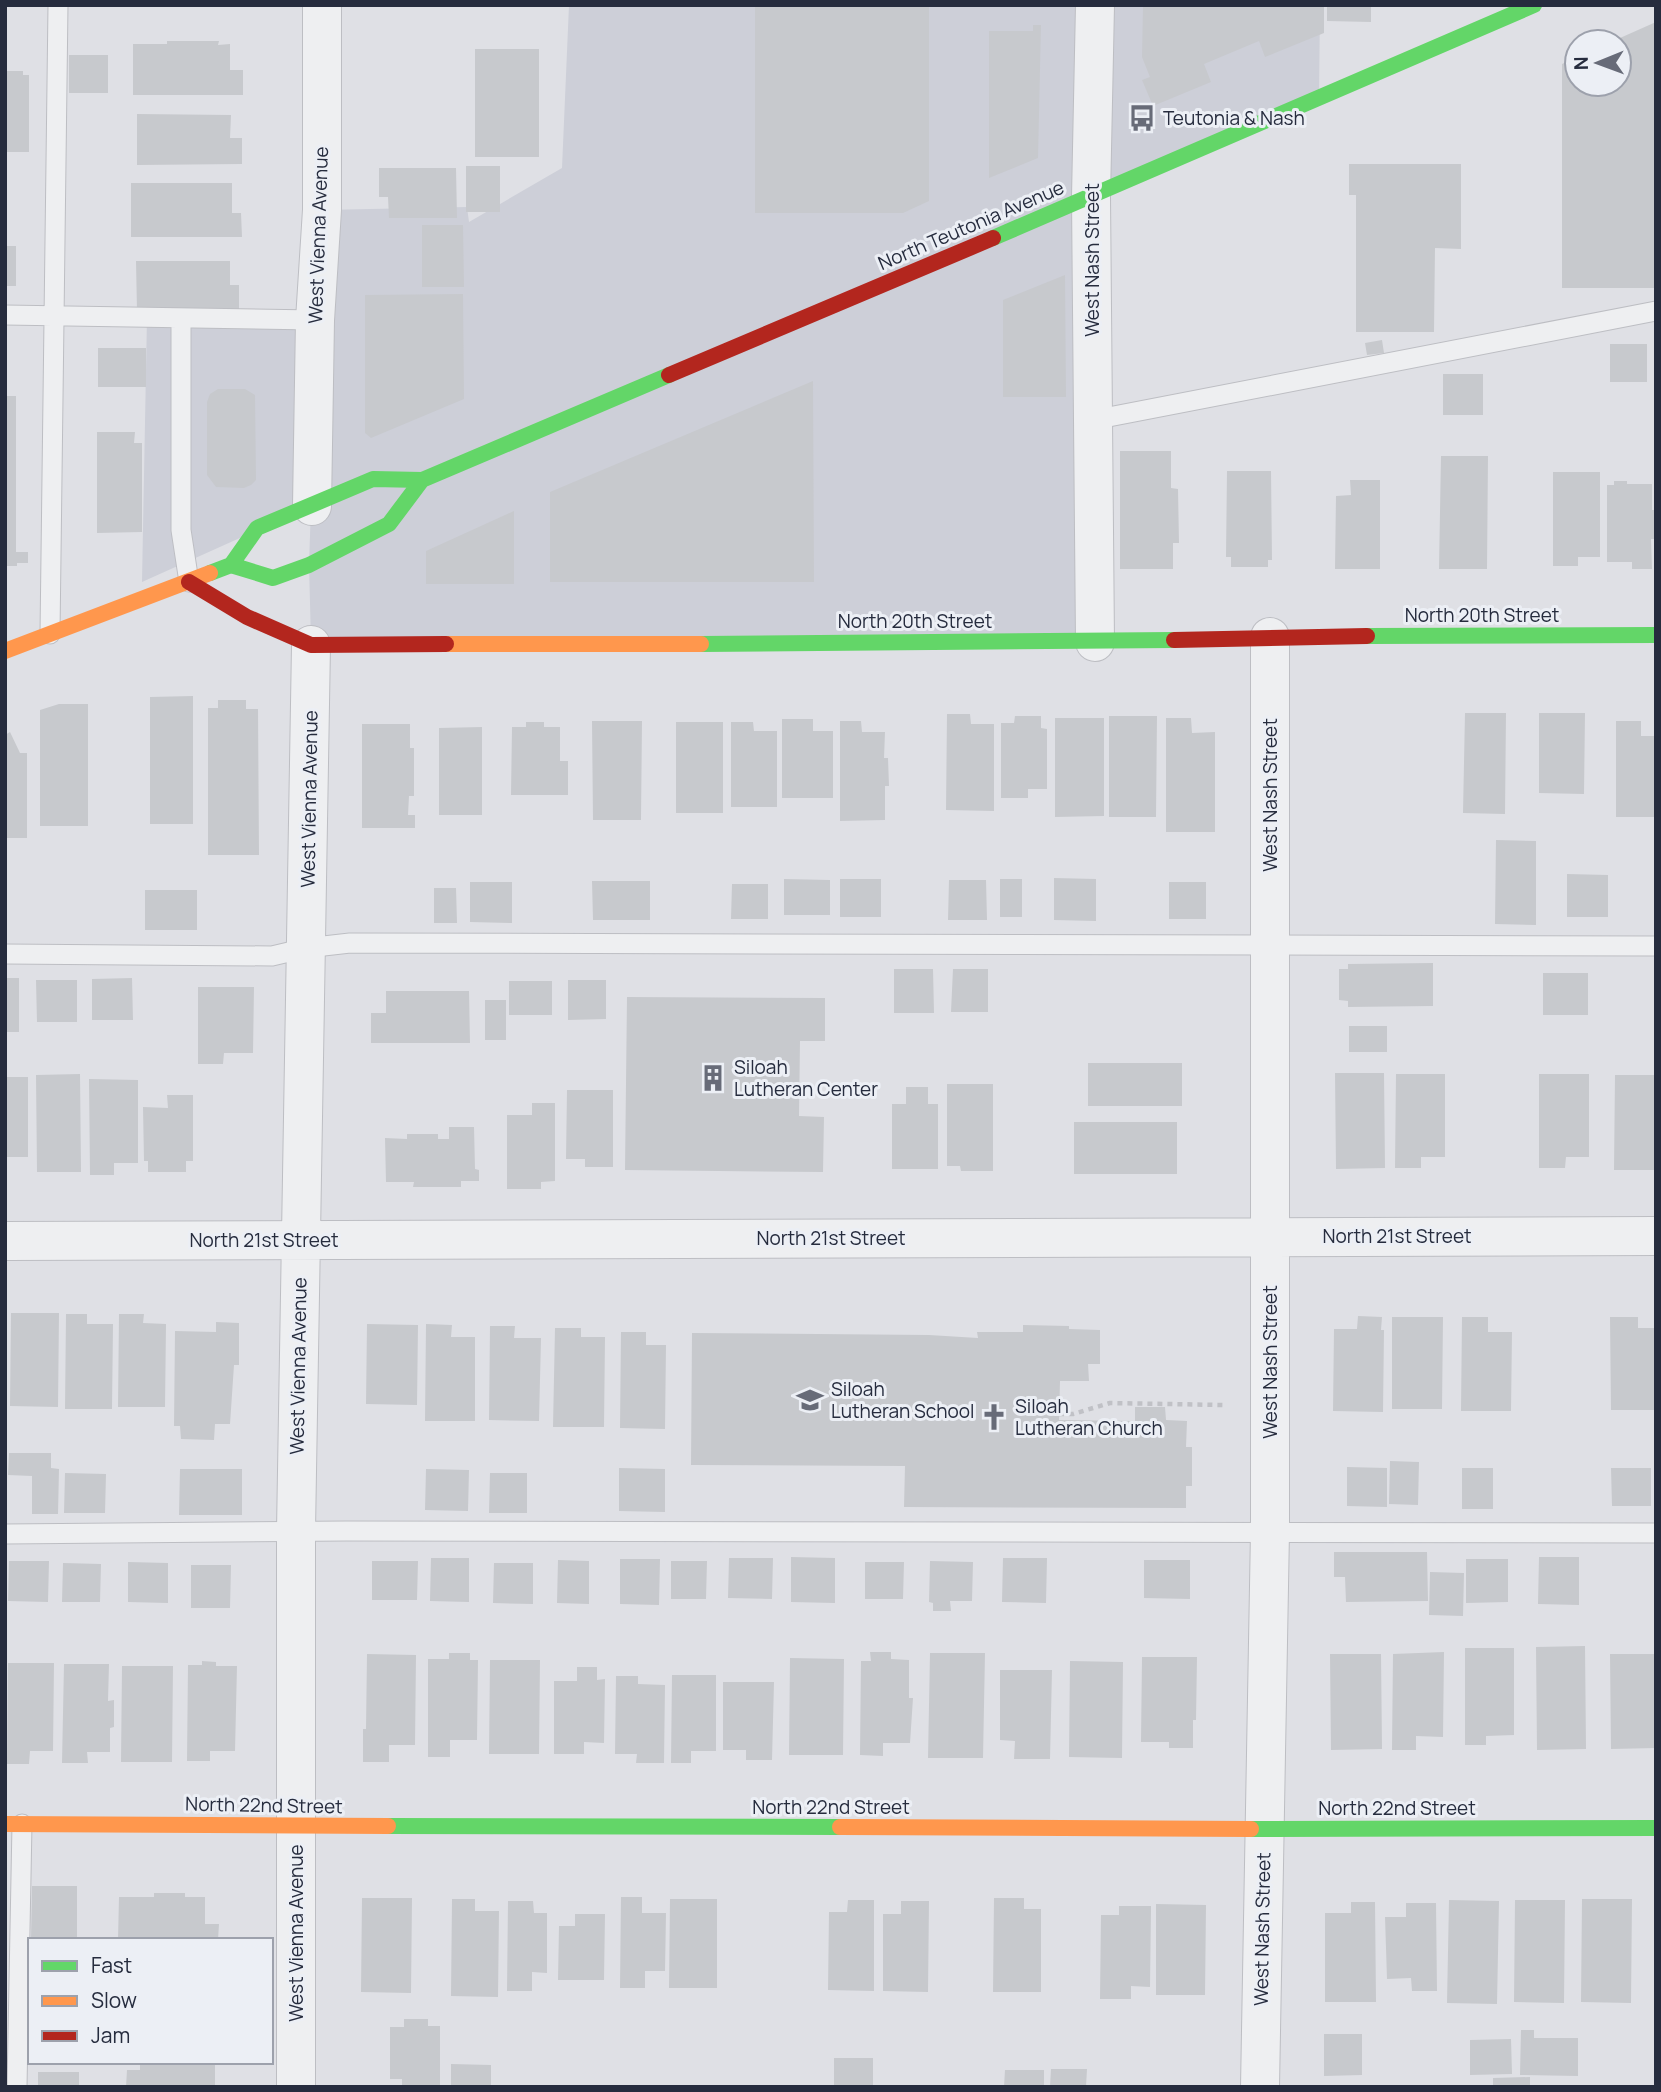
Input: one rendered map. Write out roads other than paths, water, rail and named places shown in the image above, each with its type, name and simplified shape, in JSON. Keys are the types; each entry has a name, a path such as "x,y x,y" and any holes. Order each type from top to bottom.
{"main road":[{"name":"North Teutonia Avenue","path":"231,565 257,528 373,479 422,480 1091,197 1534,5"},
{"path":"5,651 231,565 274,578 309,565 389,524 422,480"},
{"name":"North 20th Street","path":"189,582 247,617 311,645 1095,642 1270,636 1656,635"},
{"name":"North 22nd Street","path":"14,1824 1656,1829"}],"street":[{"name":"West Vienna Avenue","path":"312,506 315,320 322,210 322,5"},
{"name":"West Nash Street","path":"1095,5 1091,197 1095,642"},
{"name":"West Nash Street","path":"1260,2087 1270,1531 1270,636"},
{"name":"West Vienna Avenue","path":"296,2087 299,1240 311,645"},
{"name":"North 21st Street","path":"5,1241 1656,1236"}],"lane":[{"path":"50,634 58,5"},
{"path":"1093,420 1656,311"},
{"path":"5,316 315,320"},
{"path":"181,318 181,530 189,582"},
{"path":"5,954 272,956 346,943 1656,946"},
{"path":"5,1534 296,1531 1656,1533"},
{"path":"14,1824 17,2087"}],"place":[{"name":"Teutonia & Nash","path":"1142,118"},
{"name":"Siloah Lutheran Center","path":"713,1078"},
{"name":"Siloah Lutheran School","path":"810,1400"},
{"name":"Siloah Lutheran Church","path":"994,1417"}]}
